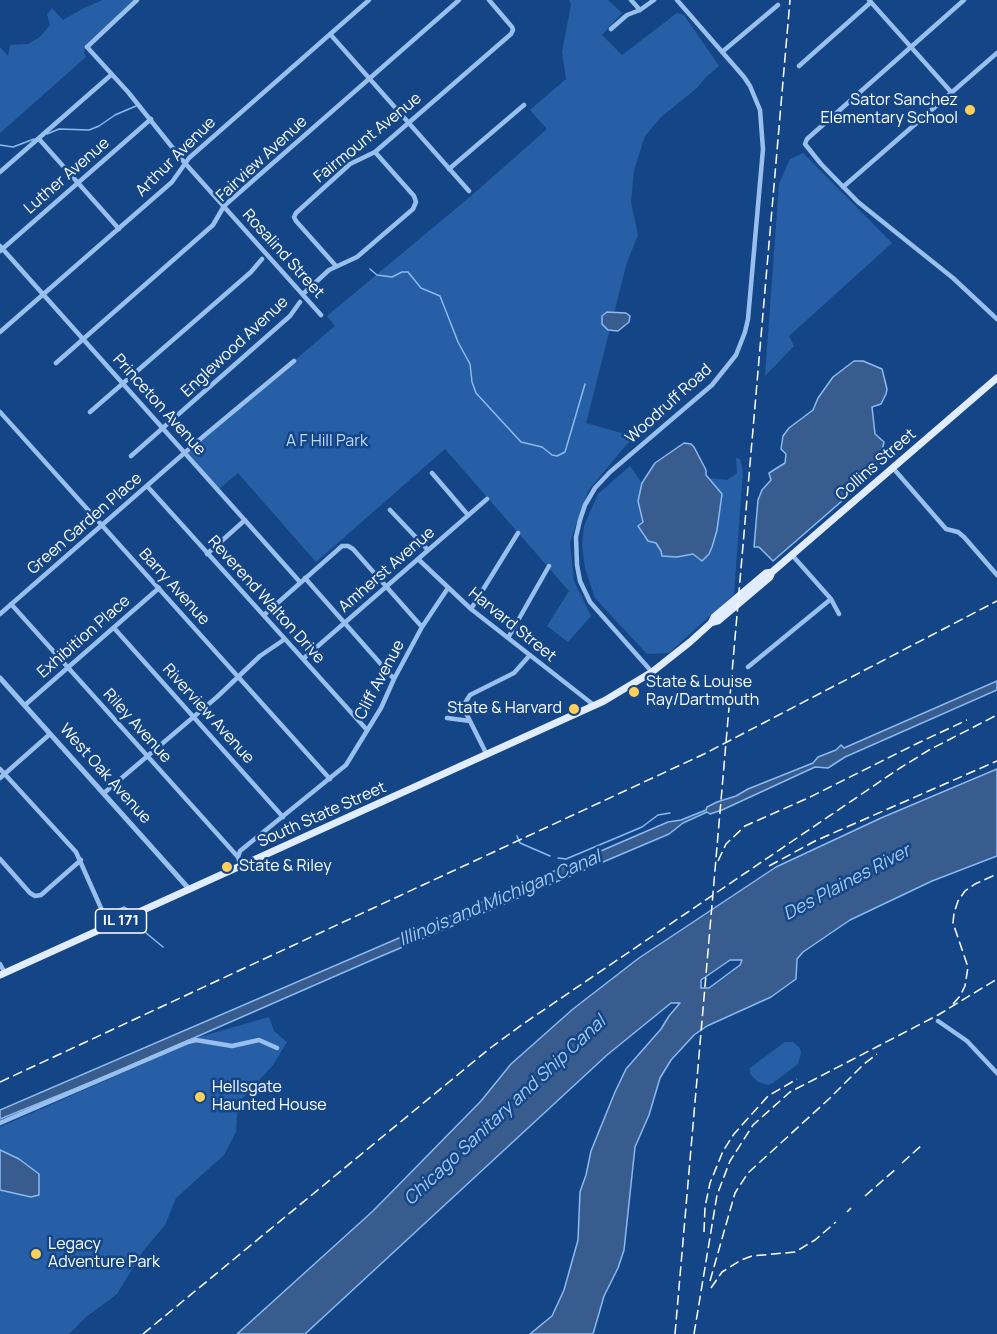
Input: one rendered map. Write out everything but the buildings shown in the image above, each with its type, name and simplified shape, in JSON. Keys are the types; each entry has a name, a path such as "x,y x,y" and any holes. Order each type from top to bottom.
{"main road":[{"name":"Collins Street","path":"652,672 770,577 772,572 997,378"},
{"name":"South State Street","path":"3,974 595,706 652,672"}],"street":[{"name":"Rosalind Street","path":"137,0 87,47 151,119 184,162 321,315"},
{"name":"Arthur Avenue","path":"0,332 172,182 184,162 369,0"},
{"name":"Fairview Avenue","path":"56,363 213,225 224,206 459,0"},
{"name":"Fairmount Avenue","path":"336,266 294,218 296,213 350,164 375,152 497,47 513,30 489,0"},
{"path":"631,0 640,10"},
{"path":"611,29 627,15 640,10 654,0"},
{"name":"Woodruff Road","path":"652,672 590,602 580,580 576,537 585,505 595,488 610,472 712,385 736,355 745,332 764,135 756,98 744,77 677,0"},
{"path":"682,6 688,0"},
{"path":"964,0 807,138 805,144 858,202 953,278 997,319"},
{"path":"799,66 871,1 952,93"},
{"path":"722,51 778,5"},
{"path":"330,34 469,191"},
{"path":"843,187 997,53"},
{"path":"0,172 111,75"},
{"path":"449,169 524,105"},
{"name":"Luther Avenue","path":"1,248 151,119"},
{"path":"39,139 119,229"},
{"name":"Englewood Avenue","path":"303,294 329,270 357,256 413,209 416,202 414,196 375,152"},
{"name":"Princeton Avenue","path":"1,248 245,520 344,623 394,679"},
{"path":"90,412 251,272 262,259"},
{"name":"Englewood Avenue","path":"131,456 290,316 300,302"},
{"name":"Green Garden Place","path":"0,614 294,361"},
{"name":"Barry Avenue","path":"0,412 330,778"},
{"path":"893,468 946,529 964,537 997,575"},
{"path":"432,473 468,515"},
{"name":"Reverend Walton Drive","path":"147,486 368,730"},
{"name":"Amherst Avenue","path":"303,659 487,499"},
{"path":"390,510 428,550"},
{"path":"207,554 245,520"},
{"path":"471,609 518,533"},
{"path":"264,615 342,546 348,546 387,586 422,627"},
{"path":"792,555 831,599 839,614"},
{"name":"Harvard Street","path":"418,559 471,609 595,706"},
{"path":"508,638 549,566"},
{"name":"Exhibition Place","path":"24,705 159,588"},
{"name":"Cliff Avenue","path":"238,856 240,851 346,765 381,708 422,627 448,588"},
{"path":"748,667 831,599"},
{"name":"Riley Avenue","path":"11,604 238,856 242,866"},
{"name":"Riverview Avenue","path":"114,628 283,817"},
{"path":"104,793 194,717 237,675 285,639"},
{"path":"487,755 465,711 465,703 470,695 514,673 530,655"},
{"name":"West Oak Avenue","path":"0,678 190,890"},
{"path":"447,718 470,721"},
{"path":"2,776 51,734"},
{"path":"0,769 2,776 76,852 109,926"},
{"path":"0,859 35,896 41,895 81,860"},
{"path":"0,964 3,974"},
{"path":"938,1021 967,1041 997,1074"},
{"path":"0,1123 188,1042 196,1040 232,1046 259,1040 277,1048"}],"green space":[{"path":"103,0 136,0 87,43 84,53 86,57 0,133 0,47 8,56 10,45 28,44 40,37 50,25 47,14 52,8 63,20"},
{"name":"A F Hill Park","path":"569,0 608,0 622,13 602,35 622,55 677,13 684,15 719,66 697,88 661,117 645,136 634,170 631,202 638,235 627,262 586,423 635,437 588,491 570,542 574,581 591,616 568,642 547,626 569,591 445,449 316,562 238,473 219,489 187,452 335,326 327,316 471,196 547,129 530,110 566,79 562,52 571,5"},
{"path":"803,153 892,243 789,336 794,346 765,376 779,184 790,159"},
{"path":"736,458 740,459 743,470 734,594 669,653 647,654 595,598 585,568 582,545 584,526 598,494 630,466 642,483 638,501 643,522 638,526 643,536 648,541 656,543 661,551 683,556 693,554 698,559 712,547 722,500 718,489 708,478 727,480 737,473"},
{"name":"Legacy Adventure Park","path":"269,1017 274,1031 287,1042 273,1065 242,1099 237,1114 236,1132 224,1155 176,1198 165,1225 144,1250 117,1294 86,1317 69,1334 0,1334 0,1127 184,1046 196,1038"},
{"path":"785,1042 793,1042 800,1048 798,1064 773,1083 768,1085 758,1082 750,1074 750,1068"}],"water":[{"path":"607,312 626,313 630,316 629,322 618,331 608,330 602,324 602,316"},
{"path":"854,361 863,361 882,369 886,394 881,404 872,407 875,434 884,442 882,450 884,458 873,474 773,561 759,547 754,547 758,500 762,490 771,480 769,473 785,463 786,454 781,449 783,436 789,428 813,410 818,398 833,377"},
{"path":"684,443 694,447 706,470 706,475 722,494 712,547 702,561 693,554 677,557 662,556 656,543 648,541 638,526 643,522 638,501 642,483 655,463"},
{"name":"Illinois and Michigan Canal","path":"997,681 997,690 845,757 828,768 815,767 722,810 710,814 707,812 683,823 669,834 116,1072 0,1119 0,1110 668,822 681,820 706,810 707,807 717,802 813,763 818,757 836,750 841,745 844,748"},
{"path":"997,769 997,856 932,881 850,920 803,952 797,959 796,979 771,997 707,1026 694,1035 671,1060 660,1078 649,1115 635,1147 624,1250 604,1296 593,1334 530,1334 552,1316 564,1290 578,1240 580,1192 591,1151 615,1092 626,1069 680,1003 671,1003 607,1055 305,1334 237,1334 373,1211 481,1101 511,1064 573,1009 639,958 776,867 881,818","holes":["730,960 742,960 740,965 709,988 701,988 701,980"]},
{"path":"0,1150 19,1159 39,1174 39,1195 31,1197 0,1190"}],"waterway":[{"path":"47,134 59,129 89,130 136,106"},
{"path":"0,145 13,147 34,139"},
{"path":"370,269 377,275 392,277 408,272 421,288 440,296 458,342 470,364 476,393 521,442 542,447 552,455 557,456 565,452 585,384"},
{"name":"Illinois and Michigan Canal","path":"558,858 566,859 642,827 658,815 670,813"},
{"path":"517,836 520,843 550,856"},
{"path":"108,915 124,907 129,910"},
{"path":"136,920 145,932 163,947"}],"railway":[{"path":"675,1334 790,0"},
{"path":"0,1082 704,754 997,601"},
{"path":"143,1334 489,1049 523,1024 900,768 929,750 997,715"},
{"path":"718,861 726,844 745,826 808,798 967,720"},
{"path":"769,866 815,841 997,761"},
{"path":"953,1004 965,986 968,967 953,923 958,901 965,891 975,884 997,874"},
{"path":"694,1334 717,1195 730,1161 753,1125 790,1092 938,1015 997,979"},
{"path":"710,1281 735,1193 748,1173 877,1054"},
{"path":"704,1232 705,1207 710,1183 723,1151 734,1134 768,1096 797,1079"},
{"path":"902,1163 922,1145"},
{"path":"865,1196 897,1168"},
{"path":"847,1212 851,1208"},
{"path":"711,1288 722,1272 741,1260 752,1256 795,1252 815,1240 836,1222"}],"place":[{"name":"Sator Sanchez Elementary School","path":"970,110"},
{"name":"State & Louise Ray/Dartmouth","path":"634,692"},
{"name":"State & Harvard","path":"574,709"},
{"name":"State & Riley","path":"227,867"},
{"name":"Hellsgate Haunted House","path":"200,1097"},
{"name":"Legacy Adventure Park","path":"36,1254"}],"water label":[{"name":"Des Plaines River","path":"847,883"},
{"name":"Chicago Sanitary and Ship Canal","path":"505,1111"}]}
